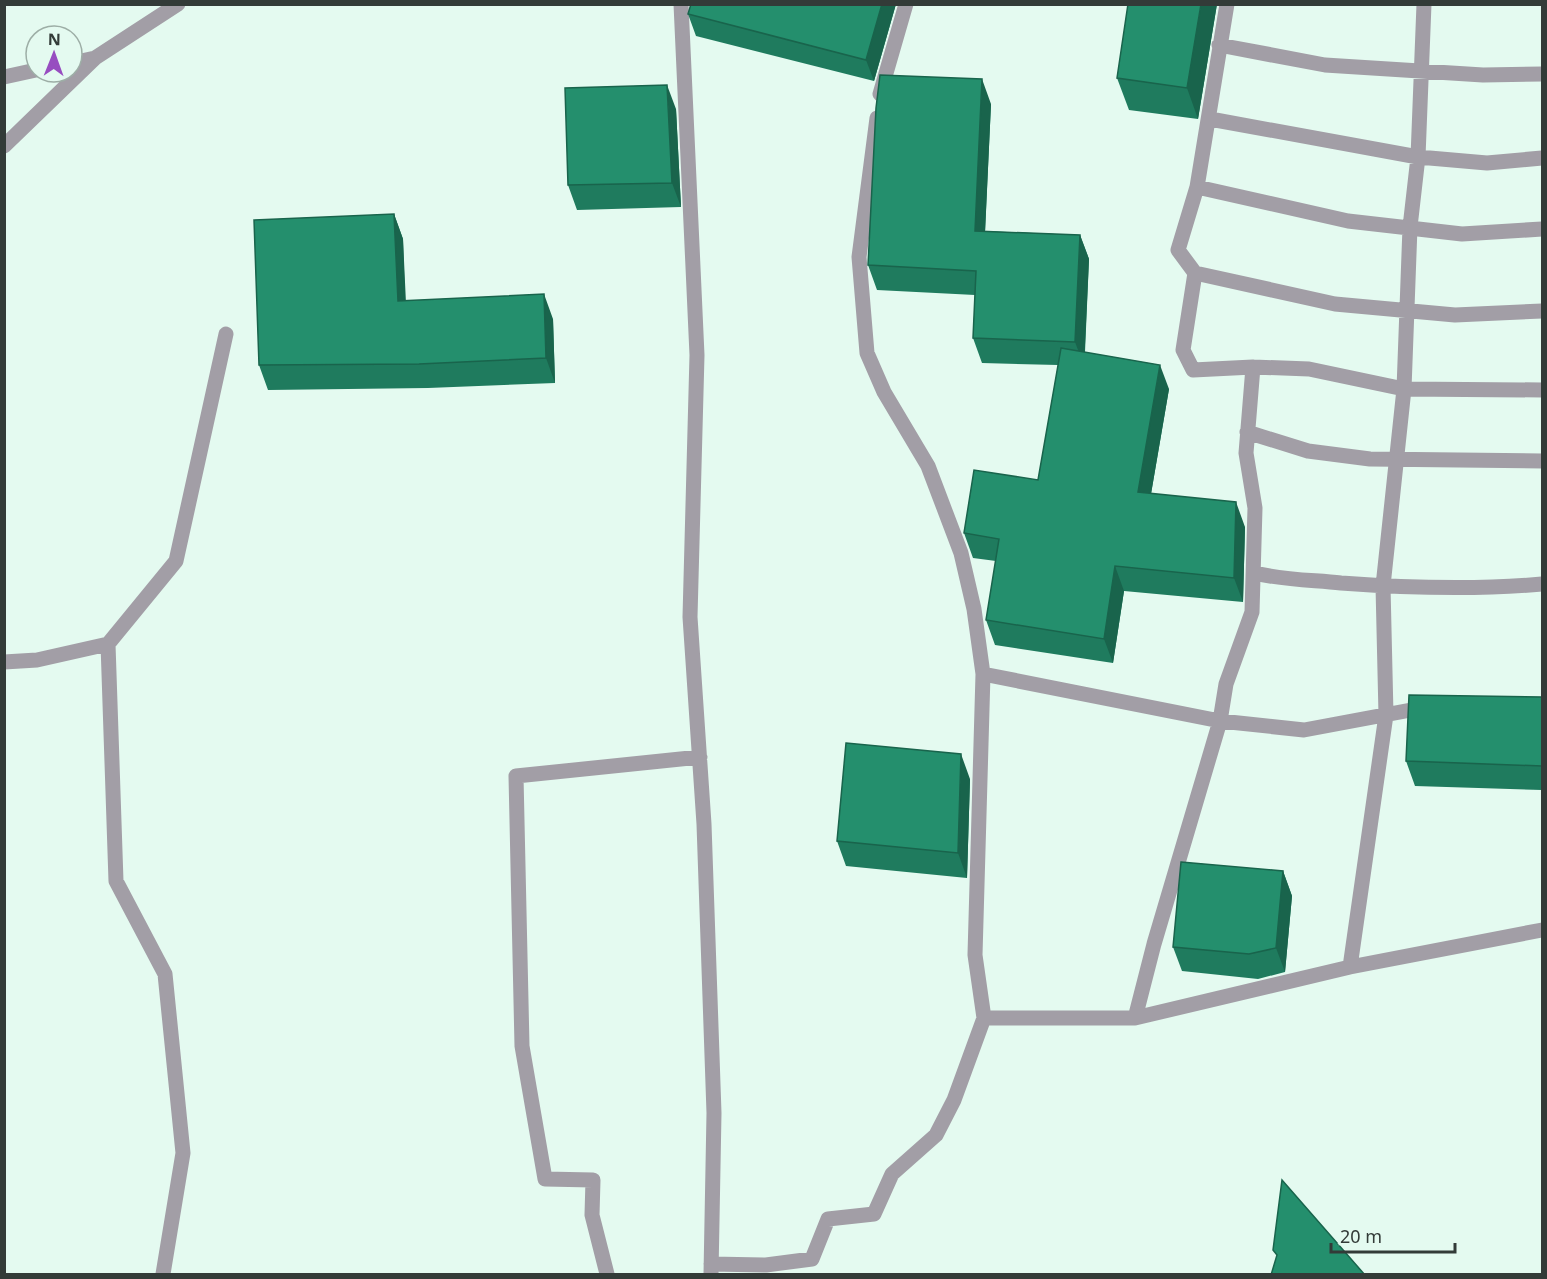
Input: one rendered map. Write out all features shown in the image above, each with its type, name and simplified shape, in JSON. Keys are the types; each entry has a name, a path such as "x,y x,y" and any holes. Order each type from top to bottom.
{"street":[{"path":"4,146 95,58 178,4"},
{"path":"681,4 697,355 690,617 704,824 714,1113 711,1269 766,1265 812,1258 828,1219 874,1214 892,1174 936,1135 954,1100 984,1018 975,955 983,674 974,609 961,553 928,465 884,392 867,353 859,256 879,99 906,4"},
{"path":"1227,4 1210,119 1197,187 1178,250 1195,273 1335,304 1455,315 1542,311"},
{"path":"1350,967 1386,714 1383,586 1404,389 1410,227 1418,157 1424,4"},
{"path":"1220,45 1325,65 1483,75 1542,74"},
{"path":"84,60 95,58"},
{"path":"4,77 24,73"},
{"path":"1210,119 1418,157 1486,163 1542,159"},
{"path":"1197,187 1348,221 1462,234 1542,229"},
{"path":"1195,273 1183,350 1193,370 1253,367 1309,369 1404,389 1542,390"},
{"path":"4,662 37,660 108,644 176,561 226,334"},
{"path":"1135,1018 1154,944 1220,721 1226,684 1252,612 1256,508 1246,453 1253,367"},
{"path":"1247,432 1308,451 1397,460 1542,461"},
{"path":"1255,573 1273,578 1383,586 1497,588 1542,584"},
{"path":"108,644 116,881 165,974 183,1153 164,1275"},
{"path":"983,674 1220,721 1304,730 1411,710 1444,711"},
{"path":"607,1275 592,1215 593,1180 545,1179 522,1046 516,776 700,757"},
{"path":"984,1018 1135,1018 1350,967 1542,930"}],"building":[{"path":"691,4 882,4 866,60 688,14"},
{"path":"1128,4 1201,4 1187,88 1117,78"},
{"path":"880,75 982,79 975,231 1080,235 1075,342 973,338 976,271 868,265 876,108"},
{"path":"667,85 672,183 568,185 565,88"},
{"path":"394,214 398,301 544,294 546,358 419,364 259,365 254,220"},
{"path":"1061,348 1160,365 1138,492 1236,502 1234,578 1115,566 1104,639 986,620 999,539 964,533 974,470 1038,480"},
{"path":"1409,695 1542,697 1542,766 1406,761"},
{"path":"846,743 961,754 958,853 837,841"},
{"path":"1181,862 1283,871 1276,948 1249,954 1173,947"},
{"path":"1282,1180 1365,1275 1271,1275 1277,1255 1273,1250"}]}
